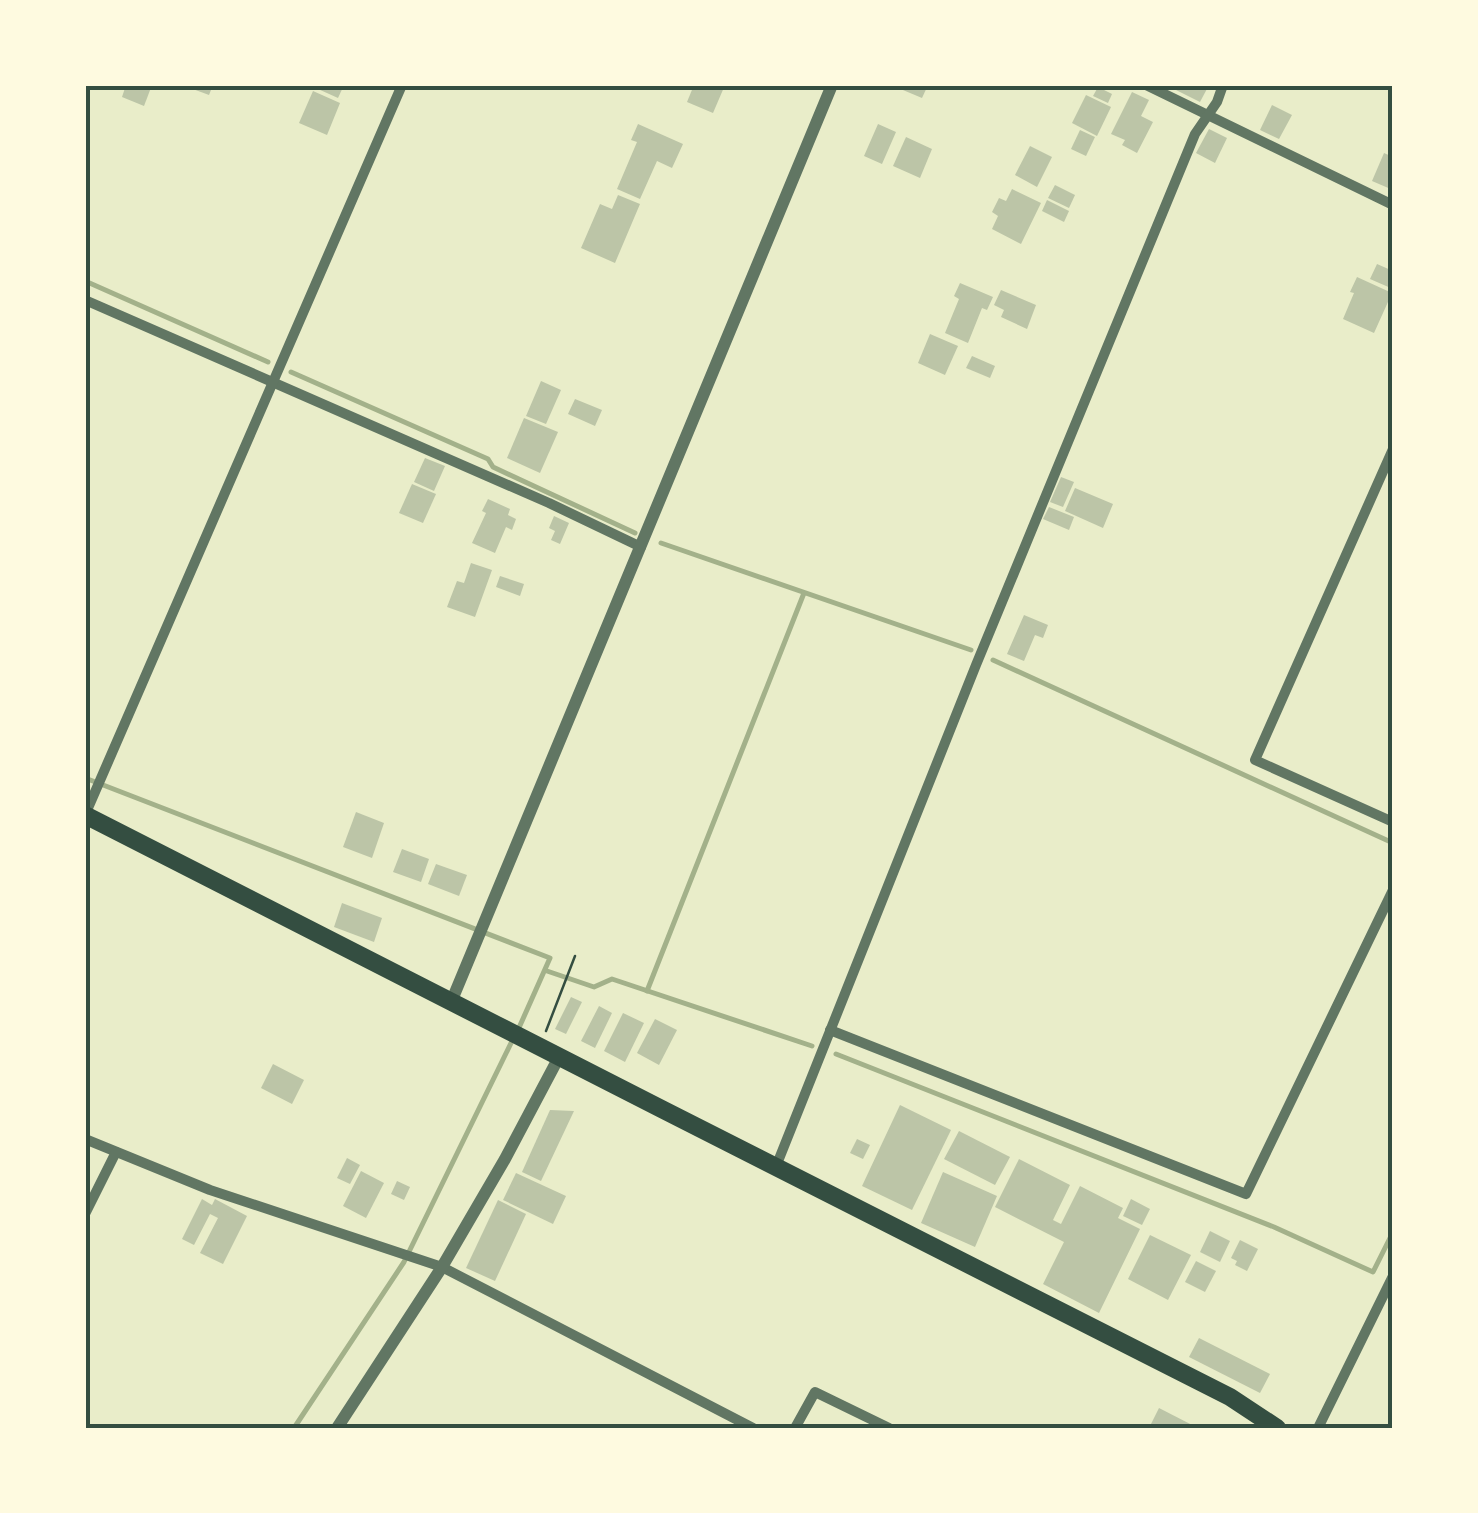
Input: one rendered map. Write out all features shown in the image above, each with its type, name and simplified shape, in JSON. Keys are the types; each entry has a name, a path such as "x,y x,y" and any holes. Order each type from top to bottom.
{"highway":[{"path":"85,815 452,1000 774,1169 1230,1397 1276,1428"}],"street":[{"path":"85,815 402,85"},
{"path":"452,1000 832,85"},
{"path":"1146,85 1393,206"},
{"path":"774,1169 1195,134 1223,85"},
{"path":"85,300 549,503 641,548"},
{"path":"1393,448 1255,760 1393,822"},
{"path":"830,1030 1246,1194 1393,890"},
{"path":"337,1428 442,1267 559,1057"},
{"path":"85,1139 210,1190 442,1267 752,1428"},
{"path":"85,1214 116,1152"},
{"path":"1318,1428 1393,1276"},
{"path":"795,1428 815,1392 889,1428"}],"path":[{"path":"540,1047 574,956"}],"building":[{"path":"126,85 152,85 144,106 122,97"},
{"path":"182,85 213,85 209,95"},
{"path":"320,85 344,85 338,98 318,89"},
{"path":"694,85 725,85 713,113 687,102"},
{"path":"891,85 928,85 922,98"},
{"path":"1166,85 1209,85 1200,102"},
{"path":"1098,87 1112,94 1108,103 1093,96"},
{"path":"313,91 340,103 327,135 299,123"},
{"path":"1132,92 1149,100 1141,116 1153,122 1137,153 1122,145 1125,140 1111,134"},
{"path":"1086,95 1111,107 1097,136 1072,123"},
{"path":"1272,105 1292,115 1279,139 1260,130"},
{"path":"638,124 683,144 672,168 657,161 640,199 617,189 637,142 631,140"},
{"path":"878,124 896,132 882,164 864,156"},
{"path":"1209,129 1227,138 1215,163 1196,153"},
{"path":"1080,130 1095,137 1086,156 1071,149"},
{"path":"906,137 932,149 920,178 893,166"},
{"path":"1030,146 1052,157 1037,187 1015,175"},
{"path":"1384,153 1393,157 1393,190 1372,181"},
{"path":"1055,185 1075,195 1069,208 1048,198"},
{"path":"1012,189 1041,203 1021,244 992,229 998,216 992,212 999,198 1006,201"},
{"path":"618,195 640,204 615,263 581,248 600,204 612,209"},
{"path":"1047,200 1069,211 1064,222 1042,211"},
{"path":"1377,264 1393,271 1393,289 1370,279"},
{"path":"1357,277 1392,293 1374,333 1343,319"},
{"path":"960,283 993,297 987,310 982,308 968,343 945,333 959,299 954,296"},
{"path":"1001,290 1036,305 1027,329 1001,317 1004,310 994,305"},
{"path":"930,334 958,346 945,375 918,363"},
{"path":"972,356 995,366 990,378 966,368"},
{"path":"541,381 561,390 546,424 526,416"},
{"path":"575,399 602,410 595,426 568,414"},
{"path":"524,418 558,432 540,473 507,458"},
{"path":"425,458 445,466 434,491 414,482"},
{"path":"1061,477 1074,482 1063,507 1050,502"},
{"path":"412,484 436,494 423,523 399,513"},
{"path":"1075,488 1113,504 1103,528 1065,511"},
{"path":"488,499 510,509 508,515 516,519 512,530 506,527 495,553 472,543"},
{"path":"1049,507 1074,517 1069,530 1043,519"},
{"path":"554,516 569,523 560,544 551,540 555,531 549,528"},
{"path":"471,563 492,570 475,617 447,607 457,581 464,583"},
{"path":"500,576 524,584 520,596 496,587"},
{"path":"1024,615 1048,625 1043,638 1035,635 1024,661 1007,654"},
{"path":"356,812 384,823 372,858 343,847"},
{"path":"402,849 429,859 421,882 393,872"},
{"path":"436,864 467,875 459,896 428,884"},
{"path":"342,903 382,918 374,942 334,927"},
{"path":"571,997 582,1002 566,1034 555,1029"},
{"path":"599,1006 612,1013 595,1048 581,1041"},
{"path":"623,1013 644,1023 625,1062 604,1051"},
{"path":"655,1019 677,1030 659,1065 637,1053"},
{"path":"273,1064 304,1080 292,1104 261,1088"},
{"path":"900,1105 951,1130 912,1210 862,1186"},
{"path":"550,1110 574,1111 541,1181 522,1172"},
{"path":"959,1131 1010,1157 995,1185 944,1159"},
{"path":"857,1139 870,1145 863,1159 850,1153"},
{"path":"347,1158 360,1165 350,1184 337,1178"},
{"path":"1019,1159 1070,1185 1053,1220 1061,1224 1080,1186 1123,1208 1118,1218 1140,1229 1099,1313 1043,1284 1064,1242 995,1207"},
{"path":"361,1171 384,1183 366,1218 343,1206"},
{"path":"943,1172 997,1196 975,1247 921,1223"},
{"path":"516,1173 566,1196 553,1224 503,1200"},
{"path":"397,1181 410,1187 404,1200 391,1194"},
{"path":"202,1199 212,1205 215,1199 247,1216 223,1264 200,1253 218,1218 210,1214 194,1245 182,1239"},
{"path":"1131,1199 1150,1209 1142,1225 1123,1216"},
{"path":"498,1200 526,1214 495,1281 466,1268"},
{"path":"1210,1231 1230,1241 1220,1262 1200,1252"},
{"path":"1150,1235 1191,1255 1168,1300 1128,1279"},
{"path":"1240,1240 1258,1249 1247,1271 1231,1258"},
{"path":"1196,1261 1216,1271 1205,1292 1185,1282"},
{"path":"1199,1338 1270,1374 1260,1393 1189,1357"},
{"path":"1159,1408 1198,1428 1149,1428"}],"waterway":[{"path":"85,281 268,362"},
{"path":"291,372 488,459 493,467 635,533"},
{"path":"661,543 971,650"},
{"path":"647,991 804,593"},
{"path":"993,660 1393,843"},
{"path":"85,778 550,958 518,1030"},
{"path":"547,971 594,987 612,979 812,1046"},
{"path":"294,1428 404,1262 513,1039"},
{"path":"836,1054 1274,1227 1373,1272 1393,1232"}]}
